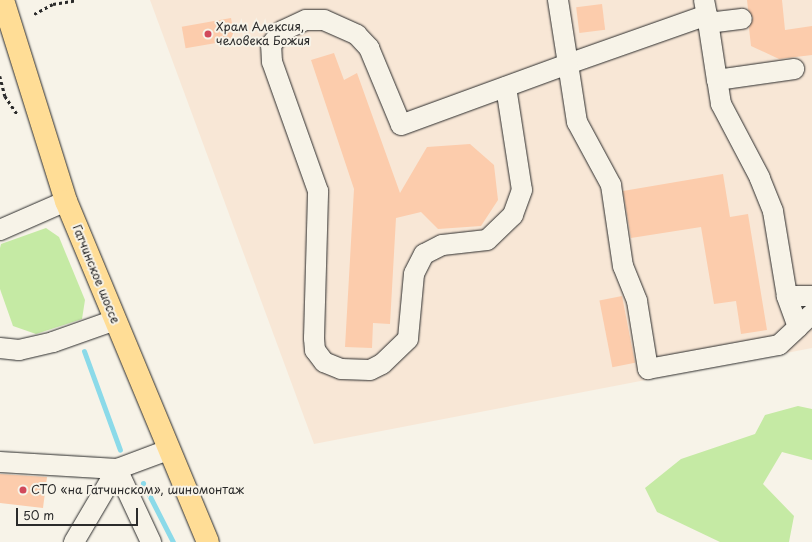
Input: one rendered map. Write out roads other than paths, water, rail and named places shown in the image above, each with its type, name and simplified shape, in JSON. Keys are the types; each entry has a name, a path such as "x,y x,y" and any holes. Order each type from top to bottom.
{"main road":[{"name":"Гатчинское шоссе","path":"3,0 66,201 168,450 208,542"}],"lane":[{"path":"558,0 576,122 611,185 623,266 637,301 648,369 779,345 805,321 787,296 773,211 760,178 722,104 706,13"},
{"path":"506,87 522,190 513,215 487,240 442,246 424,254 414,274 408,339 382,364 370,370 341,369 324,362 315,350 314,338 318,191 272,62 271,45 282,31 306,20 324,20 357,35 369,48 401,124 706,13 742,19"},
{"path":"717,80 794,69"},
{"path":"0,230 66,201"},
{"path":"787,296 812,296"},
{"path":"0,348 19,350 54,342 115,320"},
{"path":"0,462 117,469 168,450"},
{"path":"74,542 117,469"},
{"path":"117,469 151,542"}],"waterway":[{"path":"84,351 120,450"},
{"path":"143,483 173,542"}],"place":[{"name":"Храм Алексия, человека Божия","path":"208,34"},
{"name":"СТО «на Гатчинском», шиномонтаж","path":"23,490"}]}
